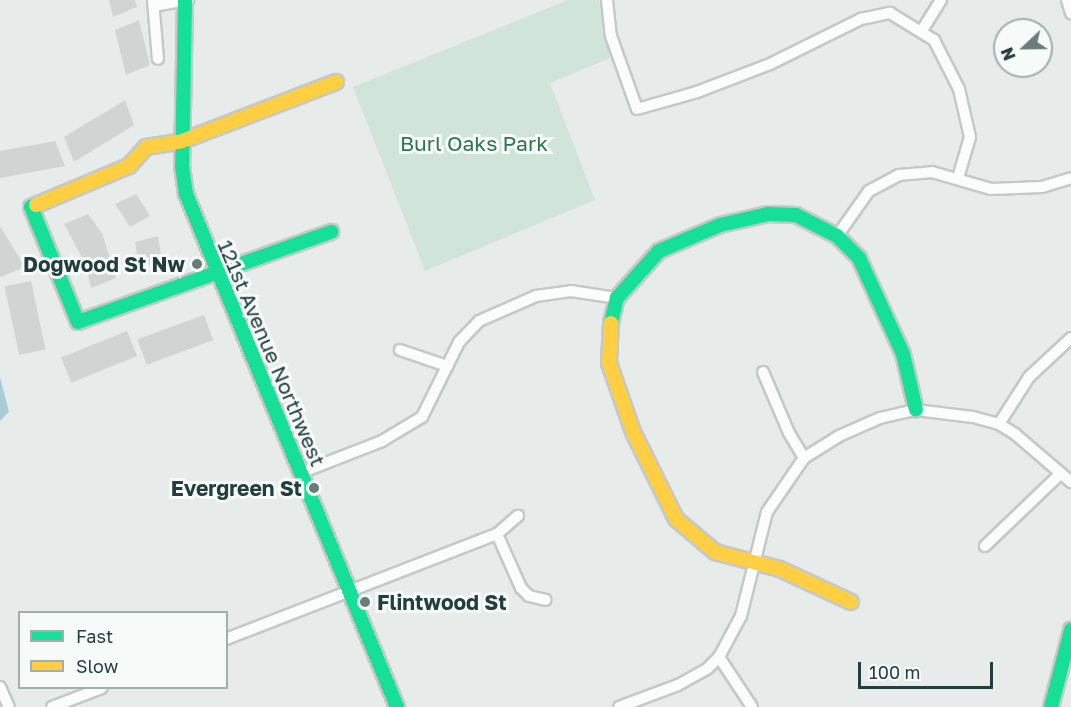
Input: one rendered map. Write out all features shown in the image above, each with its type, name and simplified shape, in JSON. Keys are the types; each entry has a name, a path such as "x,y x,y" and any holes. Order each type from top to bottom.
{"street":[{"path":"158,59 154,3 186,0"},
{"name":"121st Avenue Northwest","path":"186,0 182,141 186,194 216,276 397,707"},
{"path":"607,0 611,36 637,109 697,92 770,64 861,19 891,13 934,40 953,76 967,111 970,137 958,178"},
{"path":"921,32 941,0"},
{"path":"1067,0 1071,12"},
{"path":"331,232 216,276 144,296 78,322 31,207 129,166 146,147 182,141 336,82"},
{"path":"837,236 869,191 882,182 932,172 991,189 1042,187 1071,178"},
{"path":"851,602 816,583 715,552 693,537 659,491 609,363 610,328 617,298 660,250 720,225 768,214 796,215 837,236 859,258 876,289 903,354 916,410"},
{"path":"300,473 382,441 422,417 459,342 479,321 536,296 571,291 617,298"},
{"path":"999,424 1029,377 1071,338"},
{"path":"400,350 447,366"},
{"path":"763,372 789,433 804,458"},
{"path":"619,707 678,685 707,669 719,657 741,616 752,563 767,512 804,458 862,425 916,410 999,424 1040,452 1071,482"},
{"path":"985,546 1061,473"},
{"path":"228,638 496,534 518,516"},
{"path":"496,534 520,588 529,596 546,600"},
{"path":"1051,707 1071,632"},
{"path":"719,657 752,707"},
{"path":"0,687 9,707"},
{"path":"52,707 79,702 99,689"}],"green space":[{"name":"Burl Oaks Park","path":"568,0 599,0 610,58 550,83 595,200 425,271 353,87"}],"water":[{"path":"0,377 9,412 0,421"}],"building":[{"path":"109,0 135,0 137,7 113,17"},
{"path":"139,20 150,65 126,75 115,30"},
{"path":"125,100 134,125 74,162 64,137"},
{"path":"55,141 65,166 0,178 0,151"},
{"path":"136,194 150,216 130,227 115,204"},
{"path":"88,214 102,233 116,278 91,288 86,265 64,224"},
{"path":"0,226 25,267 1,277 0,276"},
{"path":"158,236 162,262 139,268 135,242"},
{"path":"31,281 46,349 19,355 5,287"},
{"path":"204,315 213,340 147,365 137,339"},
{"path":"127,331 137,356 71,383 61,358"}],"traffic: fast":[{"path":"185,0 182,166 186,194 397,707"},
{"path":"36,205 31,207 78,322 331,232"},
{"path":"611,323 617,298 659,251 720,225 768,214 796,215 837,236 859,258 903,354 916,410"},
{"path":"1051,707 1071,630"}],"traffic: slow":[{"path":"36,205 129,166 146,147 182,141 336,82"},
{"path":"611,323 609,363 633,432 676,519 715,552 780,569 851,602"}],"place":[{"name":"Dogwood St Nw","path":"197,264"},
{"name":"Evergreen St","path":"314,488"},
{"name":"Flintwood St","path":"365,602"}]}
